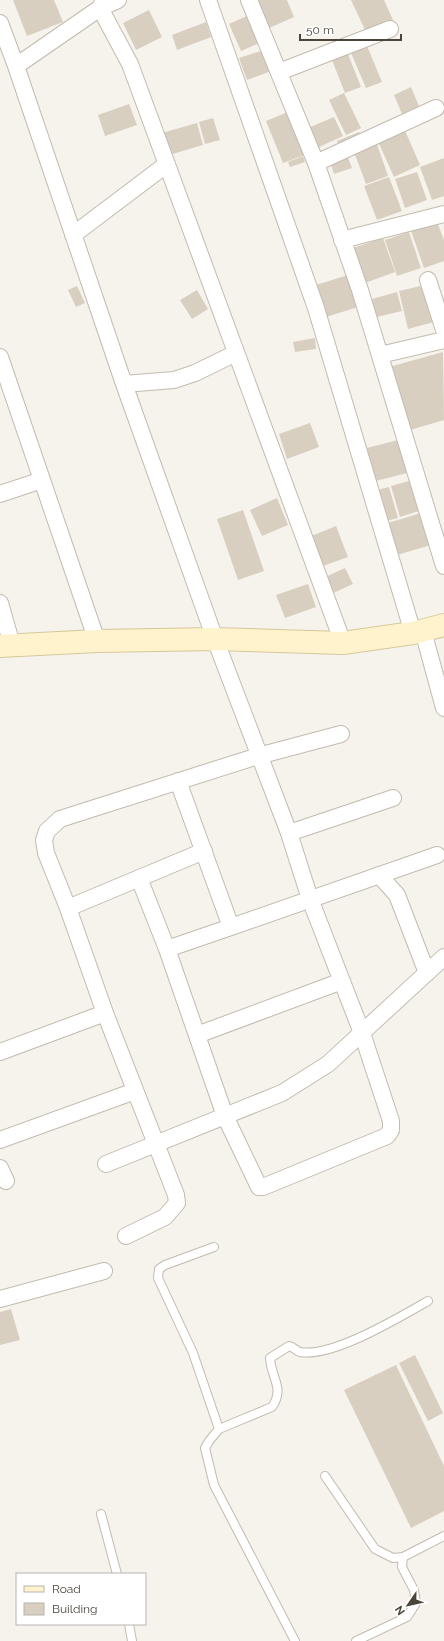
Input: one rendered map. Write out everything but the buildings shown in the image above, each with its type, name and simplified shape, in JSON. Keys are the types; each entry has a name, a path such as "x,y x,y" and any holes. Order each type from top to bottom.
{"street":[{"path":"16,66 102,4 118,0"},
{"path":"208,0 316,308 418,632 444,708"},
{"path":"249,0 316,163 360,290 444,566"},
{"path":"102,4 130,64 343,643"},
{"path":"0,23 124,384 215,639 258,756 289,833 310,899 362,1033 391,1121 391,1130 387,1136 263,1187 259,1187 225,1116 167,949 139,878"},
{"path":"279,72 390,29"},
{"path":"316,163 436,108"},
{"path":"73,236 167,164"},
{"path":"342,240 444,214"},
{"path":"428,280 444,330"},
{"path":"380,355 444,340"},
{"path":"124,384 174,380 195,373 236,354"},
{"path":"0,357 97,641"},
{"path":"0,494 42,480"},
{"path":"0,603 6,646 97,641 215,639 343,643 418,632 444,625"},
{"path":"126,1236 164,1217 177,1203 176,1195 105,1013 68,908 46,853 44,840 47,831 60,819 258,756 341,734"},
{"path":"178,781 231,927"},
{"path":"289,833 393,798"},
{"path":"68,908 204,851"},
{"path":"167,949 437,855"},
{"path":"379,875 397,895 427,972"},
{"path":"106,1164 282,1093 328,1064 444,957"},
{"path":"197,1034 342,981"},
{"path":"0,1052 105,1013"},
{"path":"0,1140 135,1090"},
{"path":"0,1299 104,1271"}],"lane":[{"path":"214,1247 165,1265 159,1269 158,1278 193,1353 219,1429"},
{"path":"295,1641 214,1485 205,1448 219,1429 272,1407 276,1401 278,1387 272,1372 270,1358 282,1350 289,1346 299,1352 329,1349 381,1327 428,1301"},
{"path":"325,1476 375,1549 393,1558 403,1557 444,1536"},
{"path":"101,1514 117,1573"},
{"path":"356,1641 407,1618 416,1603 414,1590 402,1567 403,1557"},
{"path":"129,1625 132,1641"}]}
